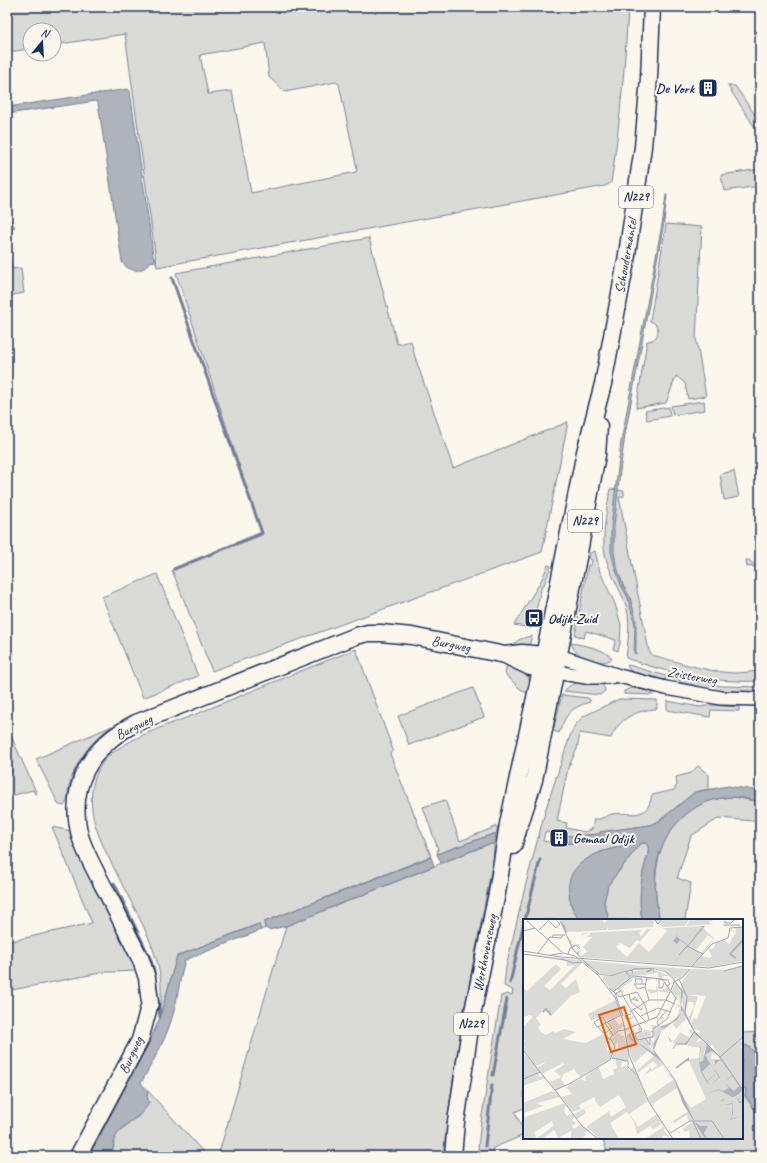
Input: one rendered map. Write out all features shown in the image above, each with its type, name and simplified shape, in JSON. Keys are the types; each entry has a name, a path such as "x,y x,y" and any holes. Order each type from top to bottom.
{"main road":[{"name":"Schoudermantel","path":"550,663 585,452 602,384 626,261 642,154 649,78 652,7"},
{"name":"Burgweg","path":"78,1156 140,1040 150,1003 147,978 141,960 84,848 78,826 78,793 85,772 96,754 116,734 136,723 356,636 381,633 412,636 504,655 521,664 550,663"},
{"name":"Werkhovenseweg","path":"453,1156 456,1122 472,1016 497,893 508,824 550,663"}],"street":[{"name":"Zeisterweg","path":"550,663 586,677 618,676 652,685 721,698 760,699"}],"shaded area":[{"path":"7,7 628,7 622,95 611,183 605,186 157,267 125,34 62,44 62,22 22,22 22,50 7,52","holes":["265,43 269,77 285,92 336,82 339,84 357,169 356,172 251,193 232,91 208,94 200,55"]},
{"path":"727,85 735,86 760,122 760,135"},
{"path":"128,89 130,91 153,256 156,261 149,262 147,266 140,270 132,270 122,262 98,103 96,101 7,114 7,107"},
{"path":"760,169 760,186 724,191 721,175"},
{"path":"666,195 664,222 625,435 614,527 614,552 616,564 623,585 630,597 636,620 636,654 634,653 635,625 628,598 621,585 611,552 611,527 621,442 663,219"},
{"path":"7,218 10,219 15,227 7,229"},
{"path":"666,224 702,227 696,338 706,396 688,399 685,383 676,376 666,403 636,408 647,341 655,338 658,332 658,329 654,323 650,321"},
{"path":"369,238 397,344 411,341 415,357 453,468 568,422 542,552 212,671 172,570 262,535 176,273"},
{"path":"7,241 12,269 21,268 24,293 7,296"},
{"path":"704,401 705,410 673,415 671,406"},
{"path":"669,407 670,416 647,420 645,411"},
{"path":"734,471 739,497 724,500 720,474"},
{"path":"610,489 624,491 624,496 619,497 649,651 652,655 691,666 722,672 735,673 760,671 760,681 709,679 659,669 626,658 629,629 628,614 624,600 609,568 604,548 605,526"},
{"path":"595,551 600,572 615,604 621,625 618,651 613,649 616,640 586,631 584,638 575,635 588,565 591,565 592,560 589,559 590,553"},
{"path":"746,560 749,560 760,570 760,573 756,574 755,566 747,567"},
{"path":"548,565 551,566 544,585 542,585 536,611 533,611 531,617 534,617 531,628 514,625 541,581"},
{"path":"157,574 198,676 143,698 102,597"},
{"path":"532,636 529,646 512,648 517,641"},
{"path":"571,643 605,652 612,659 601,662 588,659 577,653"},
{"path":"356,649 393,750 390,754 431,856 264,922 265,928 261,930 258,924 177,956 160,1017 161,980 153,949 143,925 113,867 97,831 92,806 92,793 94,781 99,769 103,762 112,753 131,741 163,726"},
{"path":"507,664 527,673 531,686 528,694 519,688 505,674"},
{"path":"628,665 666,676 665,682 638,676 630,670 627,666"},
{"path":"674,677 722,686 760,687 760,693 722,692 694,688 694,685 679,682 680,680 673,679"},
{"path":"583,681 600,683 604,687 605,691 600,695 564,691 573,684"},
{"path":"473,688 484,717 409,745 398,716"},
{"path":"631,688 651,691 653,695 624,694 624,691"},
{"path":"562,695 588,698 590,702 573,709 564,721 559,733 553,731"},
{"path":"619,699 657,700 657,709 642,711 630,716 619,725 611,738 580,733 577,749 568,768 557,821 567,823 566,828 585,832 592,829 594,819 612,814 637,814 642,812 650,803 652,795 674,790 677,785 676,777 691,773 698,766 709,775 709,789 695,792 659,821 651,825 600,832 600,834 570,836 545,832 543,841 586,843 630,837 630,841 626,845 600,852 569,896 574,912 579,919 523,919 523,1108 515,1112 523,1130 523,1135 493,1148 492,1152 489,1152 488,1150 481,1151 478,1149 480,1128 501,996 507,994 512,995 513,990 504,986 506,967 546,808 571,733 575,725 584,716"},
{"path":"667,701 700,707 711,705 739,707 739,711 711,710 710,717 667,710"},
{"path":"112,726 90,745 85,752 72,776 66,804 64,806 59,805 36,759"},
{"path":"7,727 37,794 35,794 33,790 7,797"},
{"path":"728,786 760,791 760,802 736,797 718,798 693,809 672,829 659,854 656,868 655,880 657,908 660,919 642,919 640,908 641,891 648,856 648,846 645,843 640,844 608,885 604,902 609,919 579,919 574,911 569,896 570,878 573,872 588,858 601,852 620,847 630,841 630,838 583,843 567,843 567,839 561,838 561,835 576,836 600,834 600,832 651,825 659,821 695,792"},
{"path":"733,797 760,802 760,823 719,818 691,836 677,878 691,883 685,919 660,919 657,906 656,877 661,850 667,837 675,825 696,807 710,801"},
{"path":"445,800 460,841 498,826 496,834 437,854 438,849 423,807"},
{"path":"52,827 71,831 132,960 135,971 105,972 7,991 7,942 92,923"},
{"path":"496,834 494,844 489,844 441,863 437,854"},
{"path":"645,843 648,846 648,856 641,891 640,908 642,919 609,919 604,902 608,885 640,844"},
{"path":"489,844 494,844 493,861 459,1045 443,1156 218,1156 286,926"},
{"path":"431,857 434,866 286,926 269,930 265,928 264,922"},
{"path":"259,924 261,930 185,960 175,1006 168,1029 158,1053 141,1083 148,1091 147,1097 149,1102 143,1112 118,1133 110,1156 89,1156 150,1041 160,1017 177,956"},
{"path":"760,1032 760,1063 751,1049 743,1044 743,1033"},
{"path":"743,1044 749,1047 754,1052 760,1063 760,1117 745,1096 746,1089 743,1088"},
{"path":"743,1088 746,1089 745,1096 760,1117 760,1156 609,1156 602,1139 743,1139"},
{"path":"148,1091 207,1156 110,1156 114,1147 113,1141 117,1134 139,1116"}],"waterway":[{"path":"172,278 262,533 174,569"},
{"path":"525,919 540,860"},
{"path":"114,883 150,958 154,970 160,1017"},
{"path":"510,983 523,926"},
{"path":"493,1075 507,999"},
{"path":"485,1146 492,1085"}],"place":[{"name":"De Vork","path":"708,88"},
{"name":"Odijk-Zuid","path":"534,618"},
{"name":"Gemaal Odijk","path":"559,838"}]}
